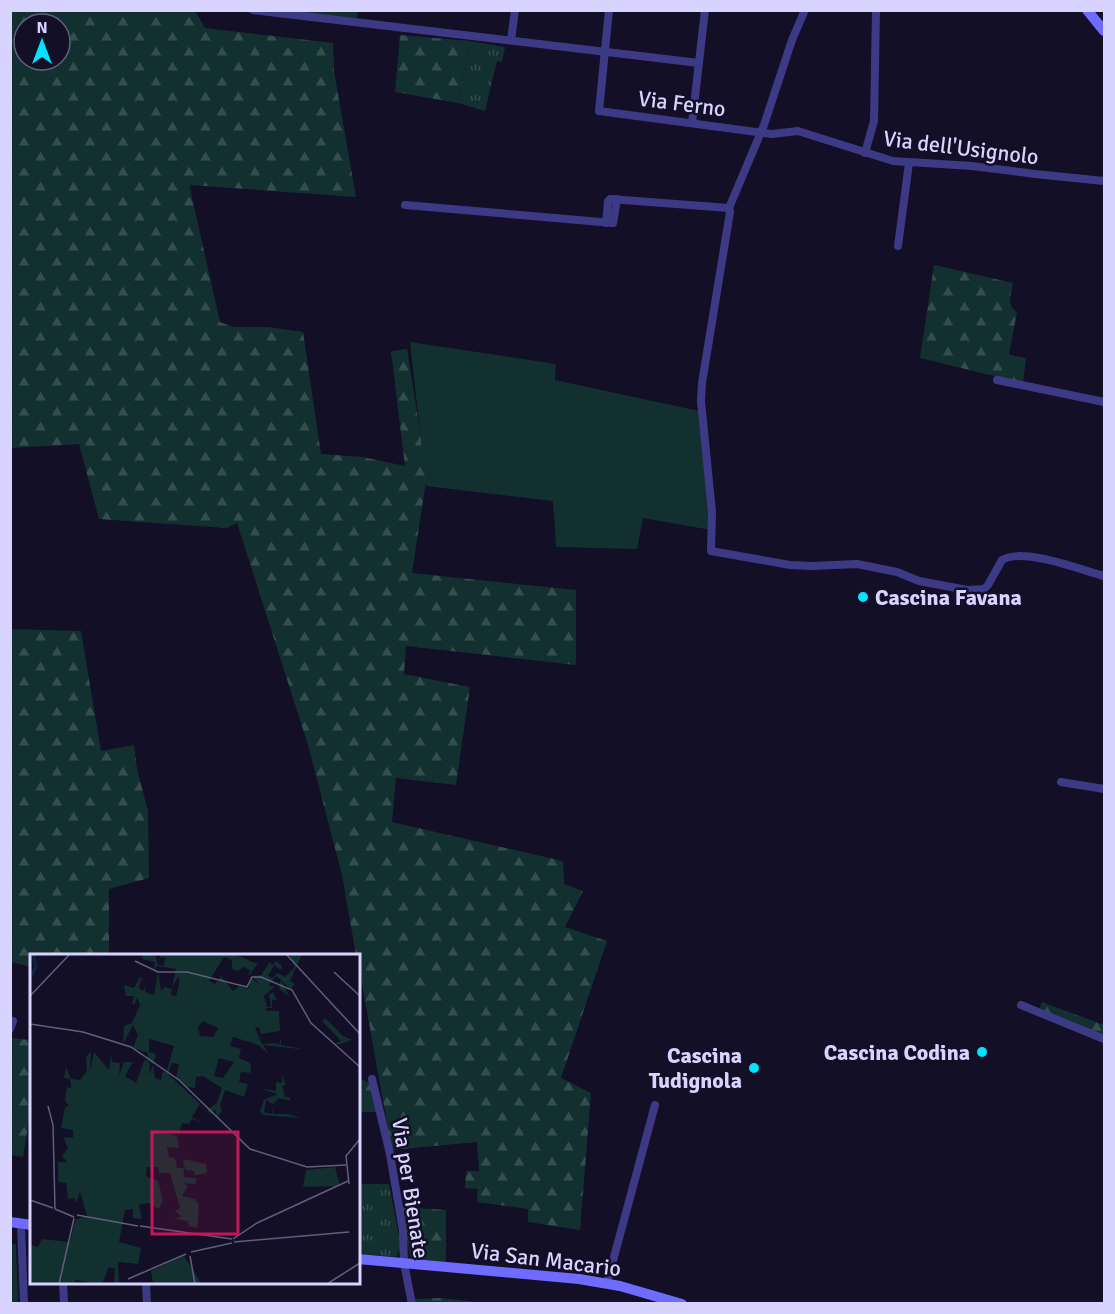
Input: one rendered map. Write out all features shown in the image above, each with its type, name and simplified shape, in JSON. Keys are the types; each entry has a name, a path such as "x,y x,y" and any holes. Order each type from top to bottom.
{"street":[{"path":"253,10 699,63"},
{"path":"511,40 514,10"},
{"path":"604,51 609,10"},
{"path":"692,123 705,10"},
{"path":"806,10 792,40 764,125 729,208 702,383 702,410 712,512 711,551 790,565 857,564 897,572 919,581 967,590 984,589 999,563 1008,556 1038,558 1104,576"},
{"path":"865,153 874,121 876,10"},
{"path":"1087,10 1104,31"},
{"name":"Via Ferno","path":"604,51 599,111 760,132"},
{"name":"Via dell'Usignolo","path":"760,132 776,134 798,131 890,161 974,166 1104,181"},
{"path":"898,246 909,163"},
{"path":"405,205 606,223 614,222 617,199 729,208"},
{"path":"998,380 1104,402"},
{"path":"1061,782 1104,789"},
{"path":"1022,1005 1104,1039"},
{"name":"Via per Bienate","path":"372,1079 386,1137 399,1209 405,1248 404,1263 412,1304"},
{"path":"607,1283 655,1106"},
{"path":"21,1224 24,1304"},
{"name":"Via San Macario","path":"360,1259 607,1283 682,1304"},
{"path":"63,1284 64,1304"},
{"path":"146,1284 147,1304"}],"green space":[{"path":"302,10 358,11 357,18 302,13"},
{"path":"11,11 195,11 205,28 333,43 334,71 356,197 190,185 191,193 220,322 233,327 268,327 303,332 321,454 363,457 405,466 391,351 407,349 427,475 412,573 576,590 576,665 406,646 404,674 470,687 456,785 396,778 392,822 563,861 564,884 583,891 565,927 607,941 561,1078 591,1093 580,1230 528,1222 528,1209 477,1202 478,1189 465,1188 466,1171 479,1171 477,1142 392,1150 360,974 360,954 356,954 342,875 308,745 237,523 227,528 99,519 79,444 11,448"},
{"path":"400,35 470,41 458,103 395,92"},
{"path":"470,41 505,47 502,62 497,61 485,111 458,103"},
{"path":"934,265 1013,283 1010,303 1017,312 1009,355 1026,358 1023,383 920,358"},
{"path":"410,342 556,364 555,380 699,411 711,530 643,518 637,549 556,547 553,501 426,486"},
{"path":"11,629 81,631 101,751 134,745 137,769 148,811 149,878 109,889 109,954 30,954 30,967 11,962"},
{"path":"1042,1002 1104,1025 1104,1039 1038,1013"},
{"path":"10,1038 30,1040 30,1114 23,1157 11,1155"},
{"path":"360,1079 371,1083 377,1112 360,1112"},
{"path":"360,1184 389,1184 401,1247 396,1257 360,1254"},
{"path":"402,1207 446,1210 446,1262 413,1259 410,1256"},
{"path":"10,1244 16,1244 18,1303 11,1303"},
{"path":"441,1298 486,1303 416,1303 414,1299"}],"place":[{"name":"Cascina Favana","path":"863,597"},
{"name":"Cascina Codina","path":"982,1052"},
{"name":"Cascina Tudignola","path":"754,1068"}]}
